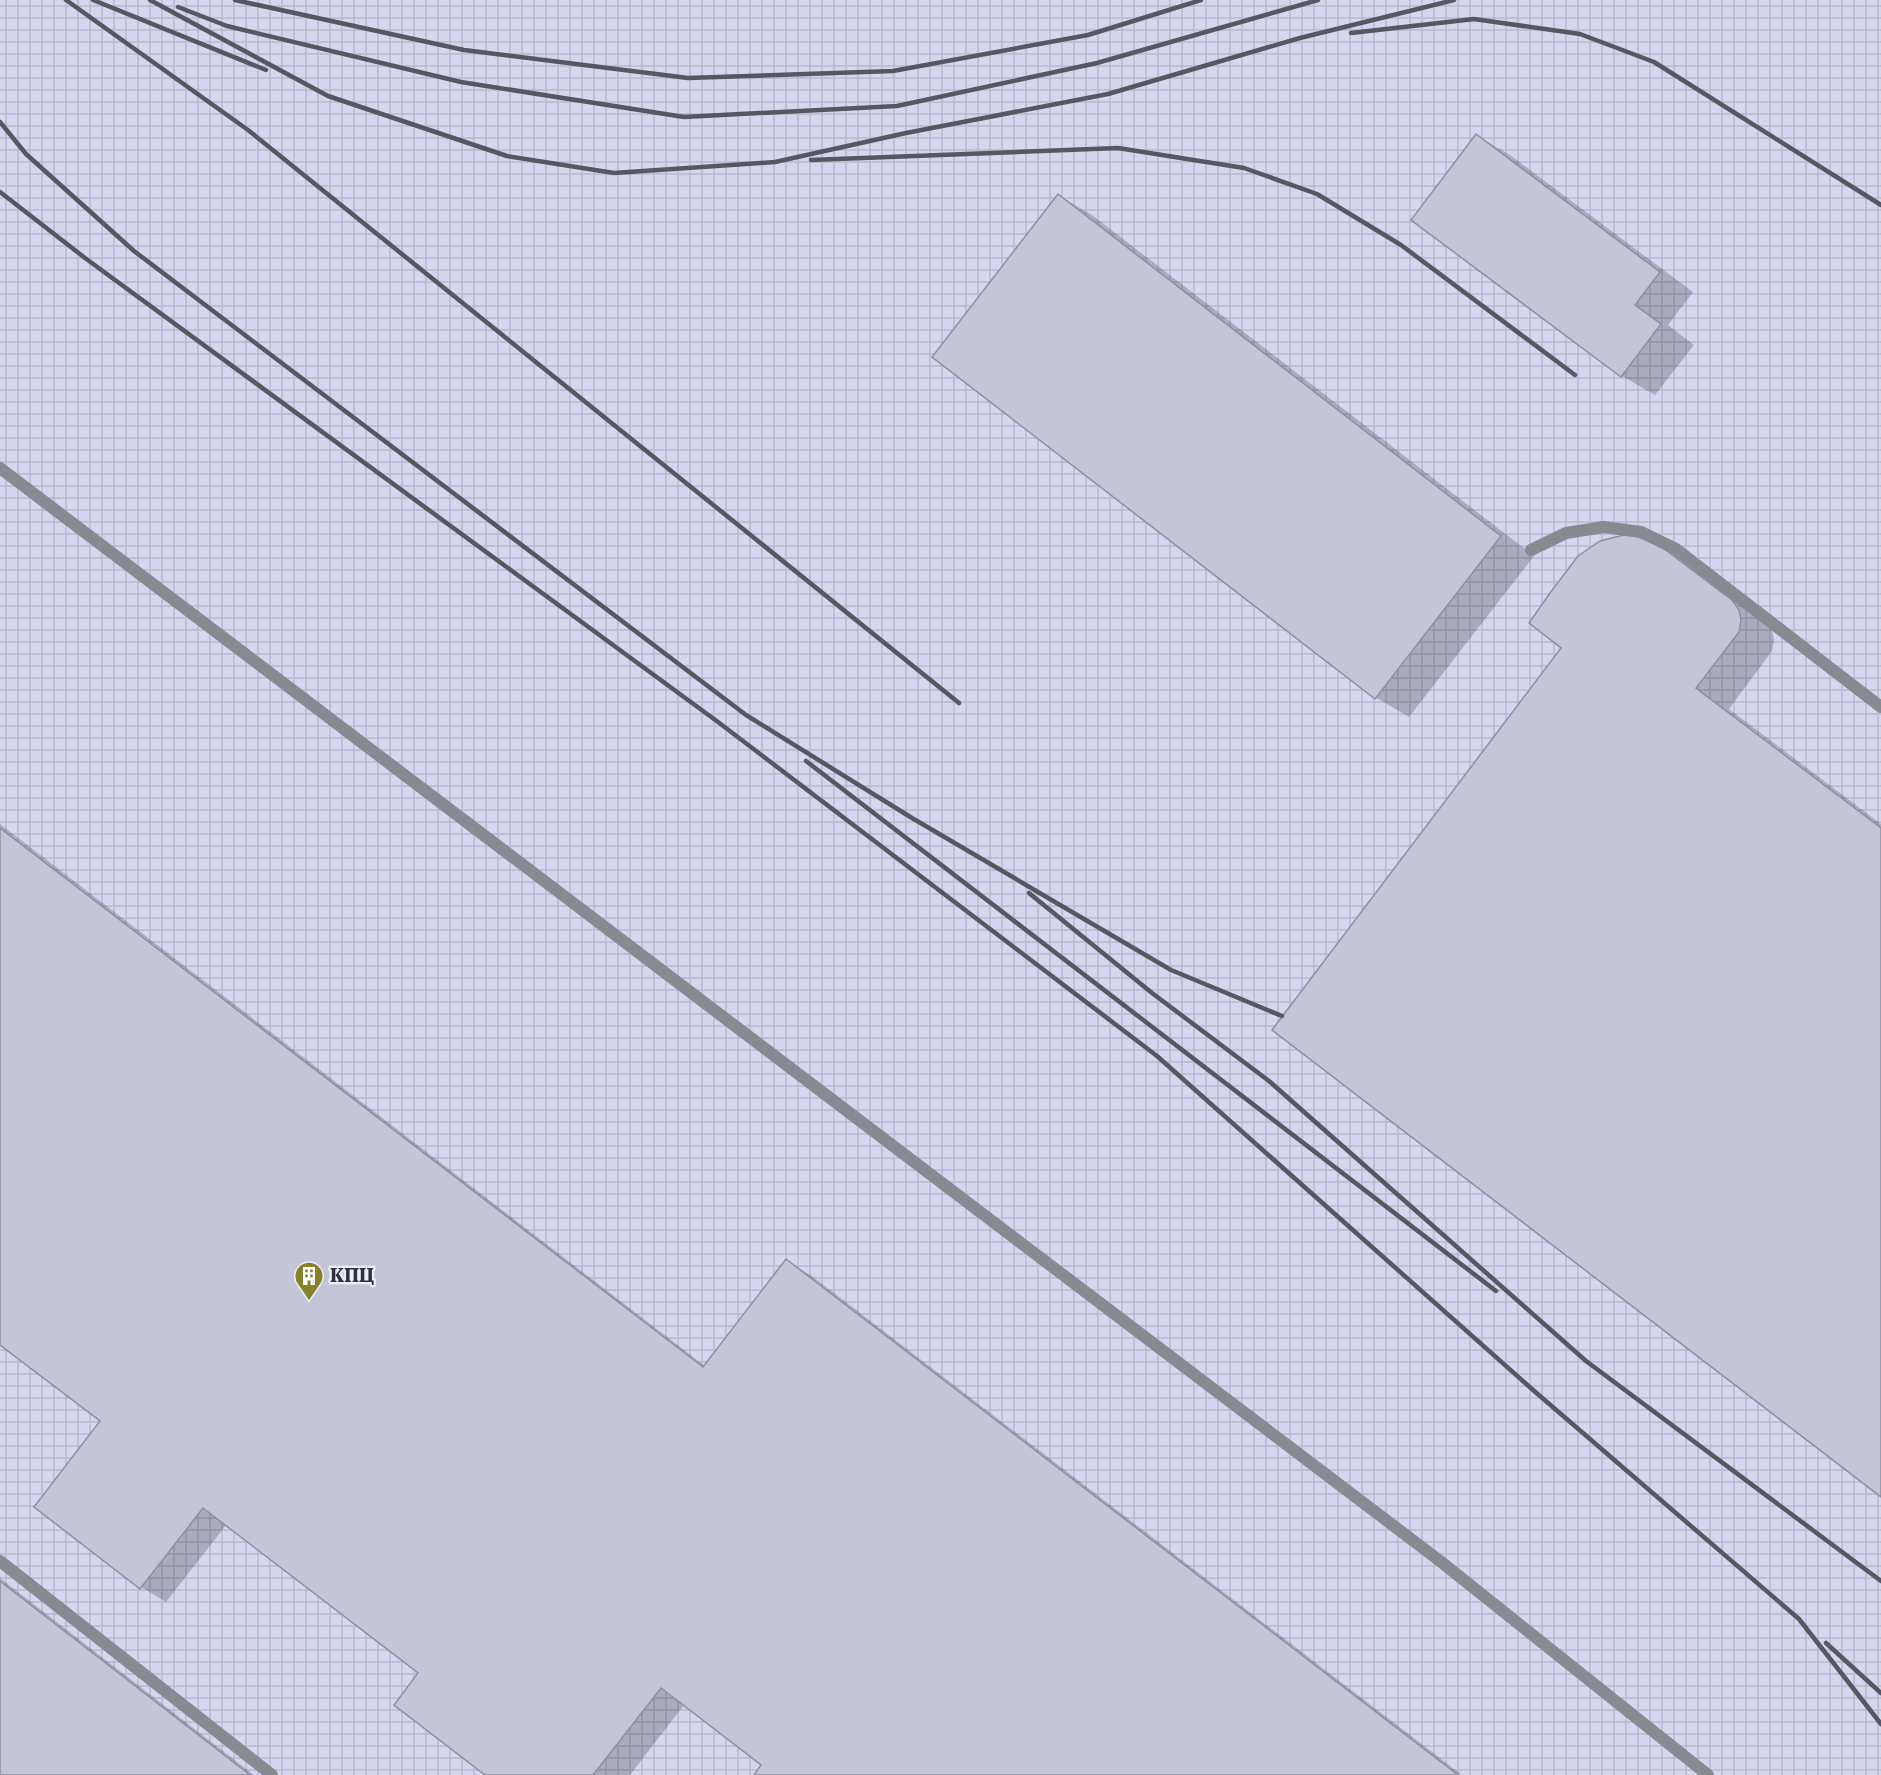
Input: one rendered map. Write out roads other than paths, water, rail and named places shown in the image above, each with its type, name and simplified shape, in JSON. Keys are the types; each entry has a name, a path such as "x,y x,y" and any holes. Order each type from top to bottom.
{"lane":[{"path":"0,468 1412,1539 1708,1775"},
{"path":"1532,550 1566,533 1594,528 1604,527 1641,532 1676,549 1881,707"},
{"path":"0,1561 272,1775"}],"railway":[{"path":"66,0 248,130 959,703"},
{"path":"93,0 266,70"},
{"path":"150,0 328,96 507,156 614,173 775,162 906,133 1108,94 1300,38 1454,0"},
{"path":"235,0 464,50 688,78 893,71 1088,35 1201,0"},
{"path":"178,7 227,26 461,82 684,117 897,106 1097,63 1318,0"},
{"path":"1351,33 1474,19 1580,34 1654,62 1881,205"},
{"path":"0,122 26,154 134,251 746,715 912,818 1171,970 1282,1016"},
{"path":"811,160 1118,148 1244,168 1317,194 1401,245 1575,375"},
{"path":"0,192 85,258 718,722 1157,1056 1533,1390 1799,1619 1881,1724"},
{"path":"806,761 1496,1291"},
{"path":"1029,893 1152,993 1269,1081 1586,1361 1881,1581"},
{"path":"1826,1643 1881,1693"}],"place":[{"name":"КПЦ","path":"309,1302"}]}
